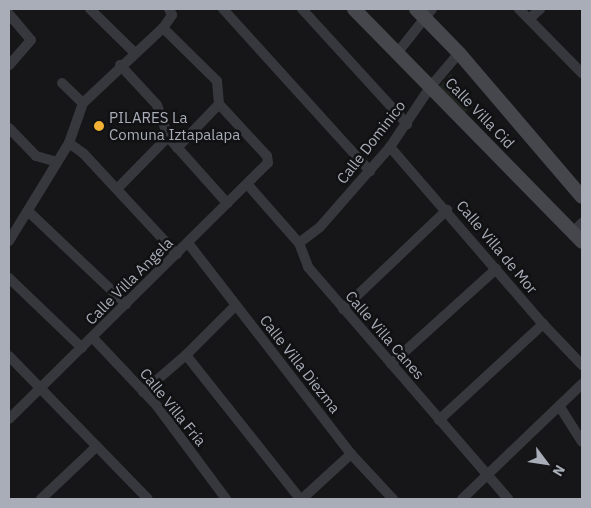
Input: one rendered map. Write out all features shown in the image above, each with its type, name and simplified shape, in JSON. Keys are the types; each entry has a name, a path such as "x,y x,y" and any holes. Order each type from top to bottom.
{"street":[{"path":"90,9 135,54"},
{"path":"223,9 370,171"},
{"path":"302,9 407,124"},
{"name":"Calle Villa Cid","path":"354,9 579,232"},
{"path":"519,9 582,72"},
{"path":"529,19 540,9"},
{"path":"398,52 424,11"},
{"name":"Calle Villa Cid","path":"424,11 582,197"},
{"path":"9,241 13,226 29,212 69,143 83,103 120,65 164,28 170,12"},
{"path":"9,14 31,40 9,64"},
{"path":"164,28 218,81 219,104 176,148"},
{"name":"Calle Dominico","path":"299,243 320,227 370,171 407,124 431,86 459,52"},
{"path":"120,65 158,105 168,137 176,148 227,204"},
{"path":"62,83 83,103"},
{"name":"Calle Villa Angela","path":"9,419 248,185 268,163 267,156 219,104"},
{"path":"9,130 36,156 57,162"},
{"path":"117,188 168,137"},
{"path":"69,143 117,188 177,254"},
{"name":"Calle Villa de Mor","path":"390,147 447,210 543,324 582,365"},
{"name":"Calle Villa Canes","path":"248,185 299,243 308,267 508,499"},
{"path":"343,309 447,210"},
{"path":"29,212 126,304"},
{"name":"Calle Villa Diezma","path":"188,243 196,249 235,306 351,454 393,499"},
{"path":"391,364 496,269"},
{"path":"9,278 82,348"},
{"path":"143,392 186,355 235,306"},
{"path":"439,420 543,324"},
{"name":"Calle Villa Fría","path":"93,338 143,392 226,499"},
{"path":"186,355 301,499 351,454"},
{"path":"9,356 148,499"},
{"path":"462,499 582,384"},
{"path":"560,407 582,442"},
{"path":"41,499 97,446"}],"shaded area":[{"path":"451,74 470,106 458,122 431,95"}],"place":[{"name":"PILARES La Comuna Iztapalapa","path":"99,126"}]}
